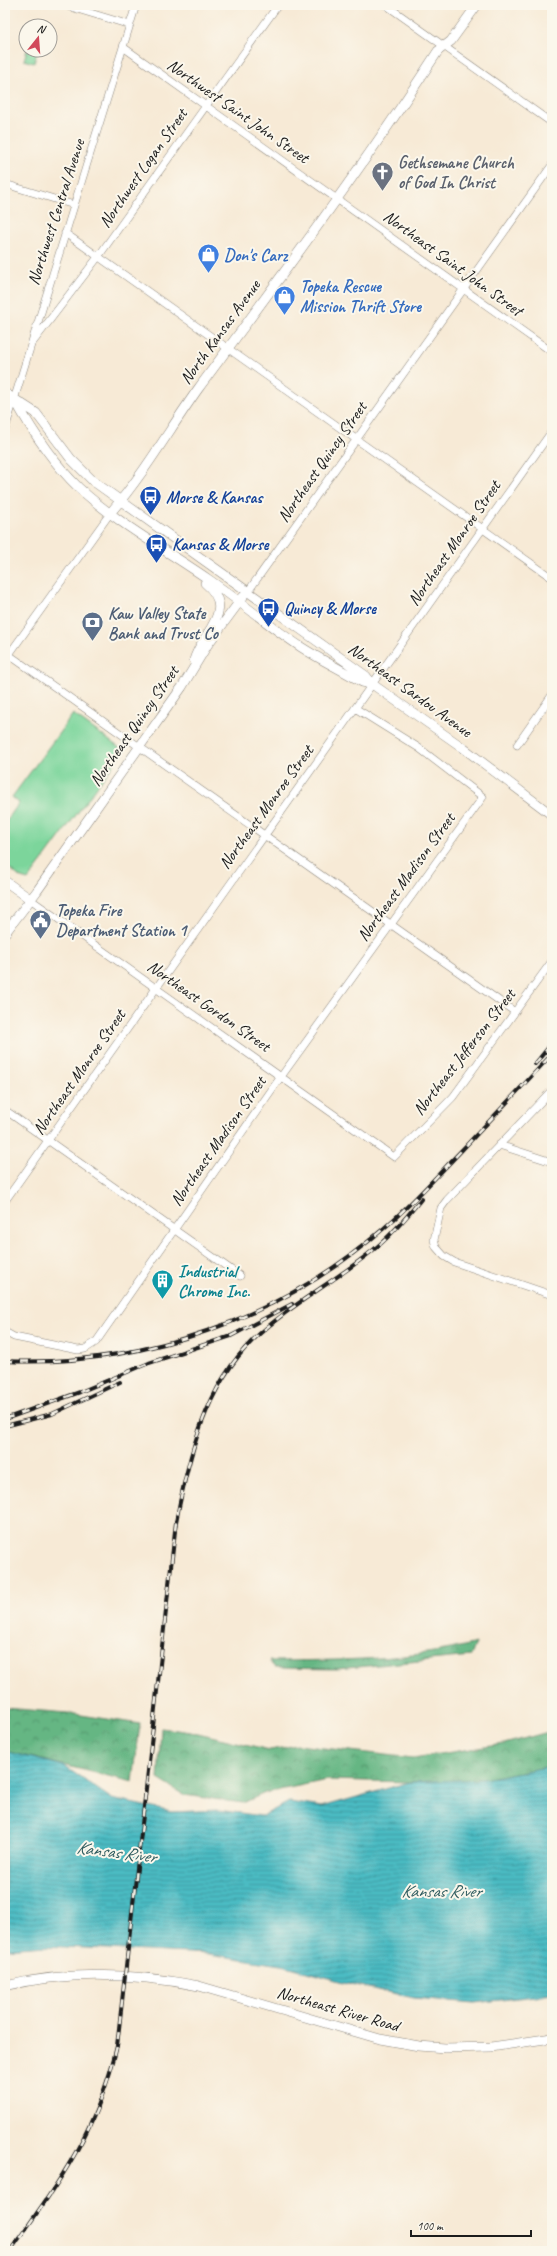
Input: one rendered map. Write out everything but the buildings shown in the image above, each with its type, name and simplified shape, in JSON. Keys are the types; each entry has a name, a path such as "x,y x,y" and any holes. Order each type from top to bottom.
{"main road":[{"name":"North Kansas Avenue","path":"111,512 120,502 336,198 438,51 451,41 477,5"},
{"path":"5,393 14,400 28,424 60,467 80,489 177,560 215,592 220,602 216,622 197,649 191,673"},
{"name":"Northeast Sardou Avenue","path":"14,400 36,413 82,470 120,502 366,676 372,684 443,733 552,815"},
{"path":"177,560 195,570 304,648 362,682 372,684"},
{"name":"Northeast Quincy Street","path":"5,933 191,673 208,644 247,593"},
{"name":"Northeast Gordon Street","path":"5,880 30,899"},
{"name":"Northeast River Road","path":"5,1986 56,1976 118,1974 174,1981 199,1986 380,2038 419,2046 445,2048 491,2047 552,2038"}],"street":[{"path":"64,5 130,25"},
{"name":"Northwest Central Avenue","path":"5,429 136,5"},
{"name":"Northwest Logan Street","path":"30,347 98,257 278,5"},
{"path":"386,5 552,123"},
{"name":"Northwest Saint John Street","path":"123,47 336,198"},
{"name":"Northeast Quincy Street","path":"247,593 358,440 552,165"},
{"path":"5,184 74,205"},
{"name":"Northeast Saint John Street","path":"336,198 552,352"},
{"path":"65,232 98,257 552,578"},
{"name":"Northeast Monroe Street","path":"5,1201 552,431"},
{"name":"North Kansas Avenue","path":"6,656 111,512"},
{"path":"6,656 139,747 515,1012"},
{"path":"517,745 552,695"},
{"name":"Northeast Madison Street","path":"5,1332 14,1337 78,1350 90,1346 96,1342 282,1077 483,797 419,748 355,708"},
{"name":"Northeast Gordon Street","path":"30,899 394,1157"},
{"name":"Northeast Jefferson Street","path":"394,1157 453,1097 552,961"},
{"path":"552,1090 447,1200 438,1218 434,1240 436,1247 449,1260 552,1295"},
{"path":"5,1110 240,1276"},
{"path":"500,1145 552,1162"}],"green space":[{"path":"25,58 35,58 34,63 24,60"},
{"path":"73,714 121,749 121,754 28,880 21,878 5,865 5,823 19,803 12,797"},
{"path":"476,1643 471,1656 337,1669 275,1668 269,1661 347,1660 399,1656 451,1649"},
{"path":"5,1708 68,1713 140,1724 133,1782 5,1751"},
{"path":"161,1728 198,1733 270,1750 297,1745 413,1758 504,1744 552,1731 552,1766 484,1779 410,1782 327,1780 265,1793 243,1803 184,1795 158,1779"}],"water":[{"name":"Kansas River","path":"5,1751 64,1766 112,1799 172,1812 218,1810 262,1816 289,1802 322,1807 410,1782 484,1779 552,1766 552,1994 474,2003 414,1998 343,1982 287,1966 209,1954 45,1946 5,1949"}],"railway":[{"path":"535,1064 552,1043"},
{"path":"5,1361 56,1361 107,1356 158,1346 207,1331 254,1312 300,1288 343,1261 393,1220 413,1201 552,1054"},
{"path":"10,2251 61,2178 88,2130 109,2076 117,2046 176,1522 186,1474 201,1425 222,1379 236,1359 253,1340 281,1316 379,1245 411,1212 422,1198"},
{"path":"5,1419 80,1392 149,1363 231,1336 292,1304"},
{"path":"5,1426 52,1414 120,1382"}],"place":[{"name":"Gethsemane Church of God In Christ","path":"383,192"},
{"name":"Don's Carz","path":"208,274"},
{"name":"Topeka Rescue Mission Thrift Store","path":"284,316"},
{"name":"Morse & Kansas","path":"151,516"},
{"name":"Kansas & Morse","path":"157,564"},
{"name":"Quincy & Morse","path":"269,628"},
{"name":"Kaw Valley State Bank and Trust Co","path":"93,642"},
{"name":"Topeka Fire Department Station 1","path":"40,940"},
{"name":"Industrial Chrome Inc.","path":"163,1300"}]}
